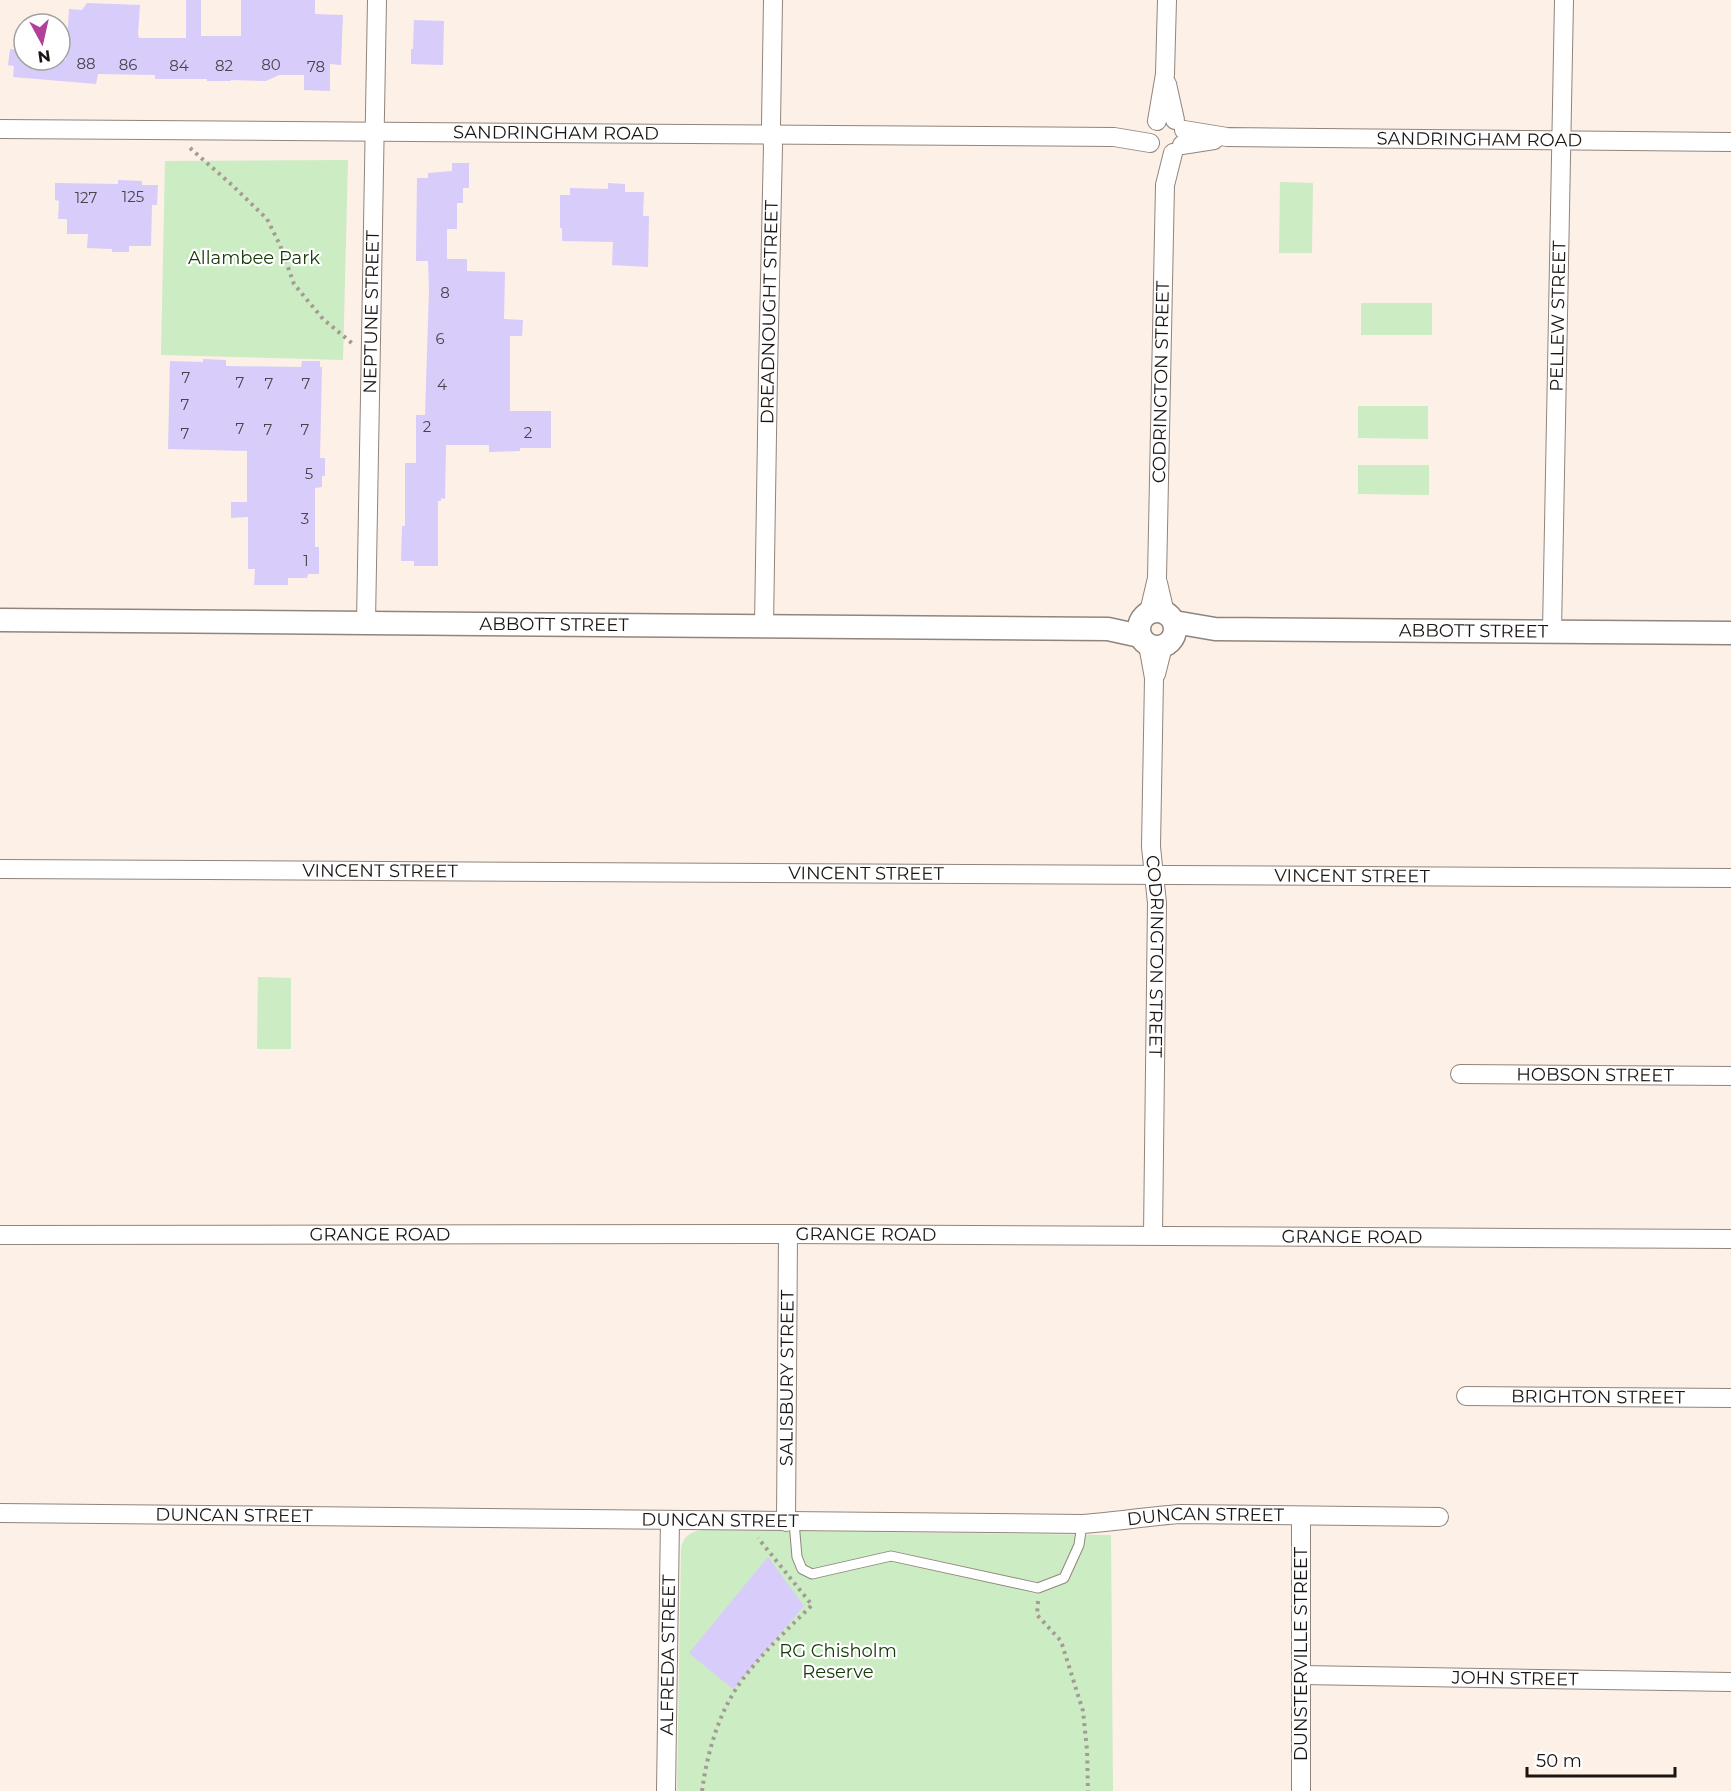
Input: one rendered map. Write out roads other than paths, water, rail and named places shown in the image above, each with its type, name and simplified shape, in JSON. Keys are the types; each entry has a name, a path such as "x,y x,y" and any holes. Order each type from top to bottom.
{"street":[{"name":"NEPTUNE STREET","path":"366,622 377,0"},
{"name":"DREADNOUGHT STREET","path":"764,626 773,146 771,135 773,0"},
{"name":"CODRINGTON STREET","path":"1153,1235 1157,926 1151,847 1167,0"},
{"name":"PELLEW STREET","path":"1552,631 1564,0"},
{"name":"SANDRINGHAM ROAD","path":"0,129 1731,142"},
{"name":"ABBOTT STREET","path":"0,620 1731,633"},
{"name":"VINCENT STREET","path":"0,869 1731,878"},
{"name":"HOBSON STREET","path":"1460,1074 1731,1076"},
{"name":"GRANGE ROAD","path":"0,1235 788,1234 1731,1239"},
{"name":"SALISBURY STREET","path":"788,1234 790,1522"},
{"name":"BRIGHTON STREET","path":"1467,1396 1731,1398"},
{"name":"DUNCAN STREET","path":"0,1513 1082,1524 1181,1514 1439,1517"},
{"name":"DUNSTERVILLE STREET","path":"1301,1516 1301,1791"},
{"name":"ALFREDA STREET","path":"666,1791 670,1520"},
{"name":"JOHN STREET","path":"1301,1675 1731,1682"}],"lane":[{"path":"790,1522 797,1557 802,1569 812,1574 891,1556 1038,1588 1064,1578 1079,1545 1082,1524"}],"park label":[{"name":"Allambee Park","path":"254,258"},
{"name":"RG Chisholm Reserve","path":"838,1661"}]}
